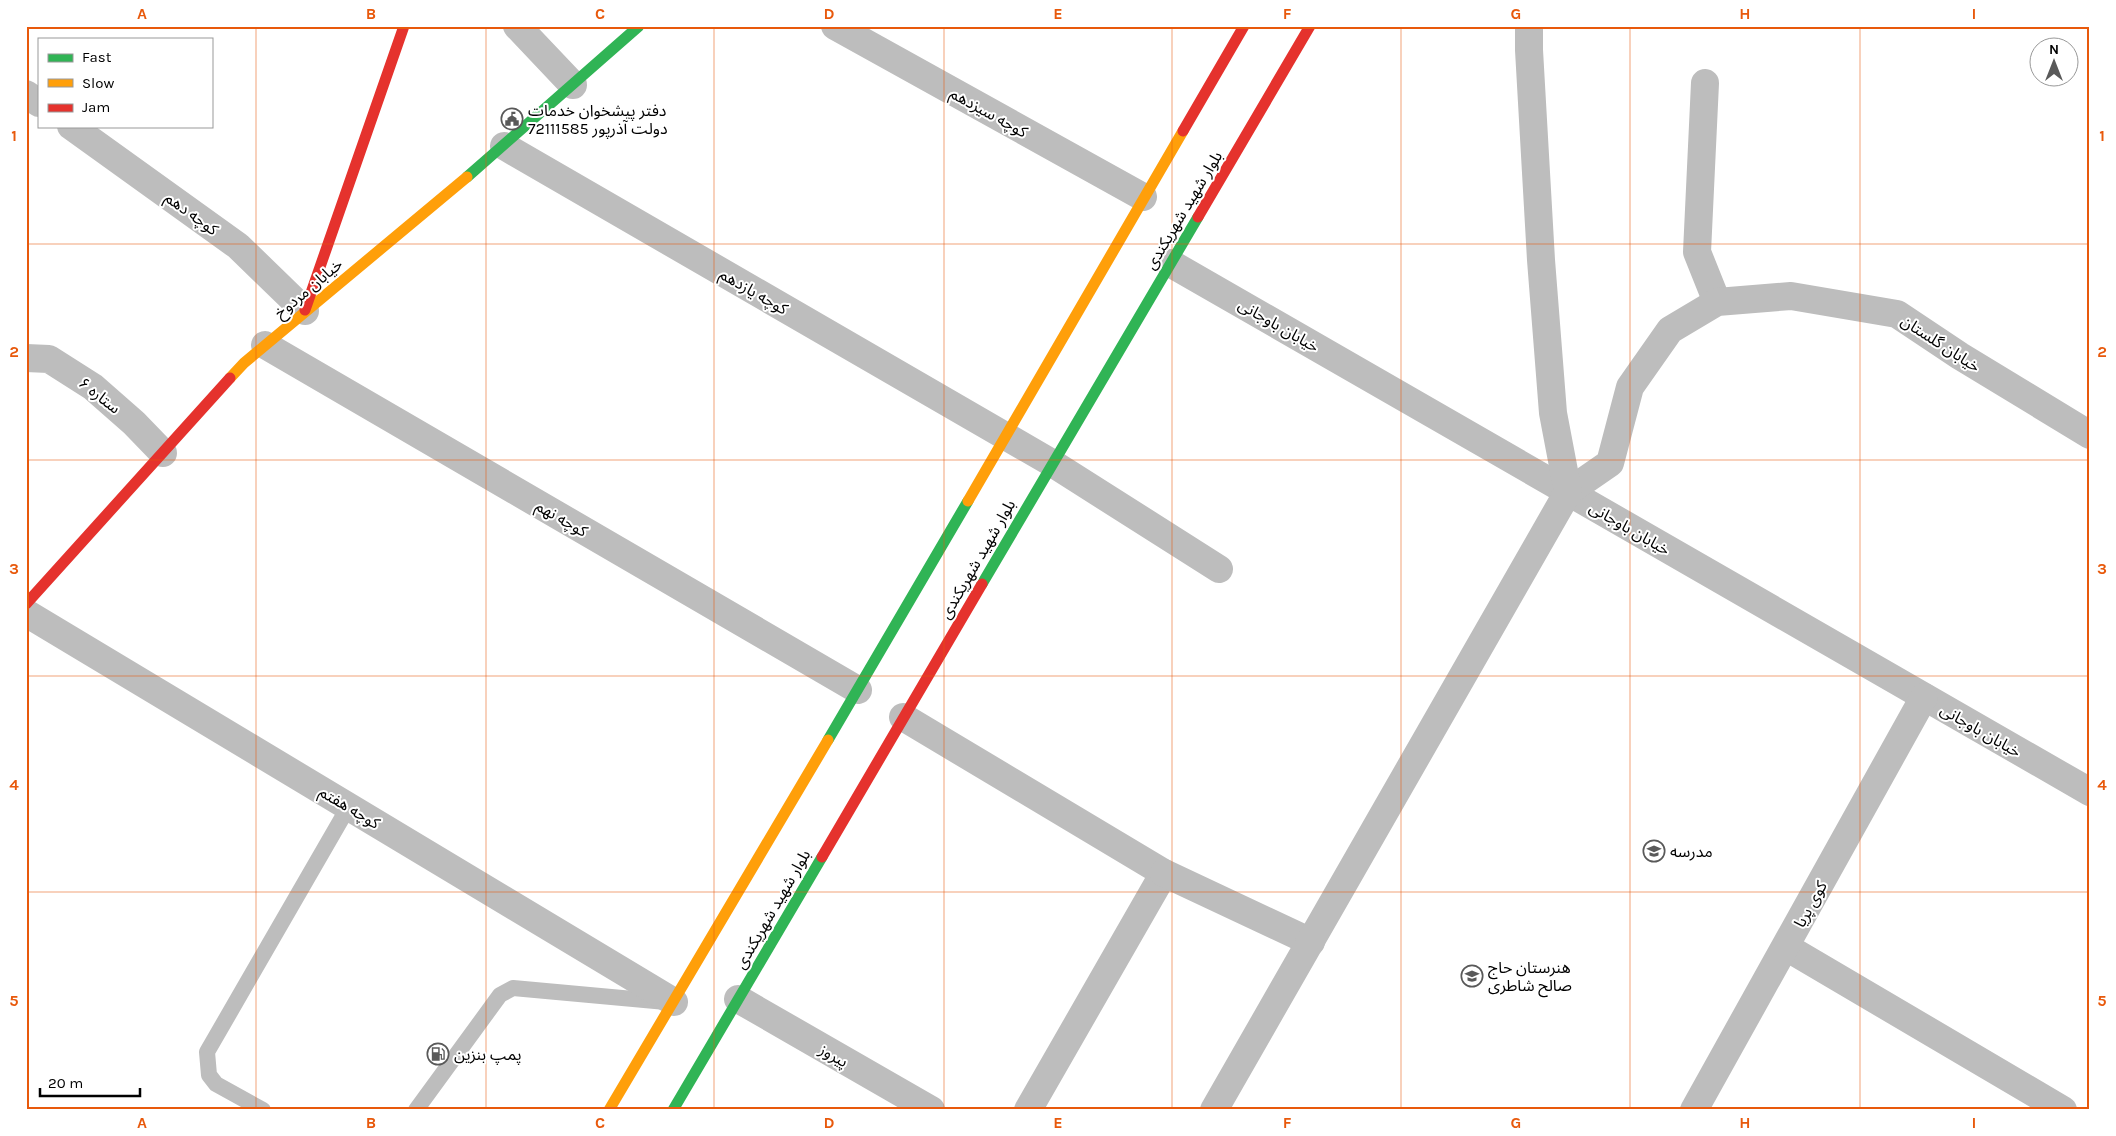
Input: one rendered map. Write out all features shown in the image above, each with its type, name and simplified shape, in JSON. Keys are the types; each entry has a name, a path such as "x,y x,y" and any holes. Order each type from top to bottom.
{"main road":[{"path":"305,311 404,26"},
{"name":"خیابان مردوخ","path":"26,604 244,363 504,146 640,26"},
{"path":"609,1110 858,690 1244,26"},
{"name":"بلوار شهید شهریکندی","path":"673,1110 1310,26"}],"street":[{"path":"517,26 573,85"},
{"name":"کوچه سیزدهم","path":"835,26 1143,197"},
{"path":"1214,1110 1568,492 1553,413 1540,250 1529,26"},
{"path":"1705,83 1697,252 1717,302"},
{"path":"26,94 38,102"},
{"name":"کوچه دهم","path":"74,128 238,246 305,311"},
{"name":"کوچه یازدهم","path":"504,146 1052,463 1219,569"},
{"name":"خیابان باوجانی","path":"1170,263 2090,792"},
{"name":"خیابان گلستان","path":"1568,492 1610,463 1630,387 1670,330 1717,302 1791,296 1897,314 1960,356 2090,435"},
{"name":"کوچه نهم","path":"265,345 858,690"},
{"name":"ستاره ۶","path":"26,358 49,359 93,387 134,423 163,453"},
{"name":"کوچه هفتم","path":"26,613 674,1002"},
{"name":"کوی پریا","path":"1694,1110 1924,697"},
{"path":"903,717 1164,873 1310,942"},
{"path":"1028,1110 1164,873"},
{"path":"1786,947 2063,1110"},
{"name":"پیروز","path":"738,1000 931,1110"}],"lane":[{"path":"263,1110 216,1084 209,1075 207,1052 348,806"},
{"path":"416,1110 500,995 513,988 674,1002"}],"traffic: fast":[{"path":"467,177 639,26"},
{"path":"982,584 1198,217"},
{"path":"828,740 968,501"},
{"path":"673,1110 822,857"}],"traffic: slow":[{"path":"968,501 1183,131"},
{"path":"230,378 244,363 467,177"},
{"path":"609,1110 828,740"}],"traffic: jam":[{"path":"305,310 404,26"},
{"path":"1183,131 1244,26"},
{"path":"1198,217 1310,26"},
{"path":"26,604 230,378"},
{"path":"822,857 982,584"}],"place":[{"name":"دفتر پیشخوان خدمات دولت آذرپور 72111585","path":"512,119"},
{"name":"مدرسه","path":"1654,851"},
{"name":"هنرستان حاج صالح شاطری","path":"1472,976"},
{"name":"پمپ بنزین","path":"438,1054"}]}
